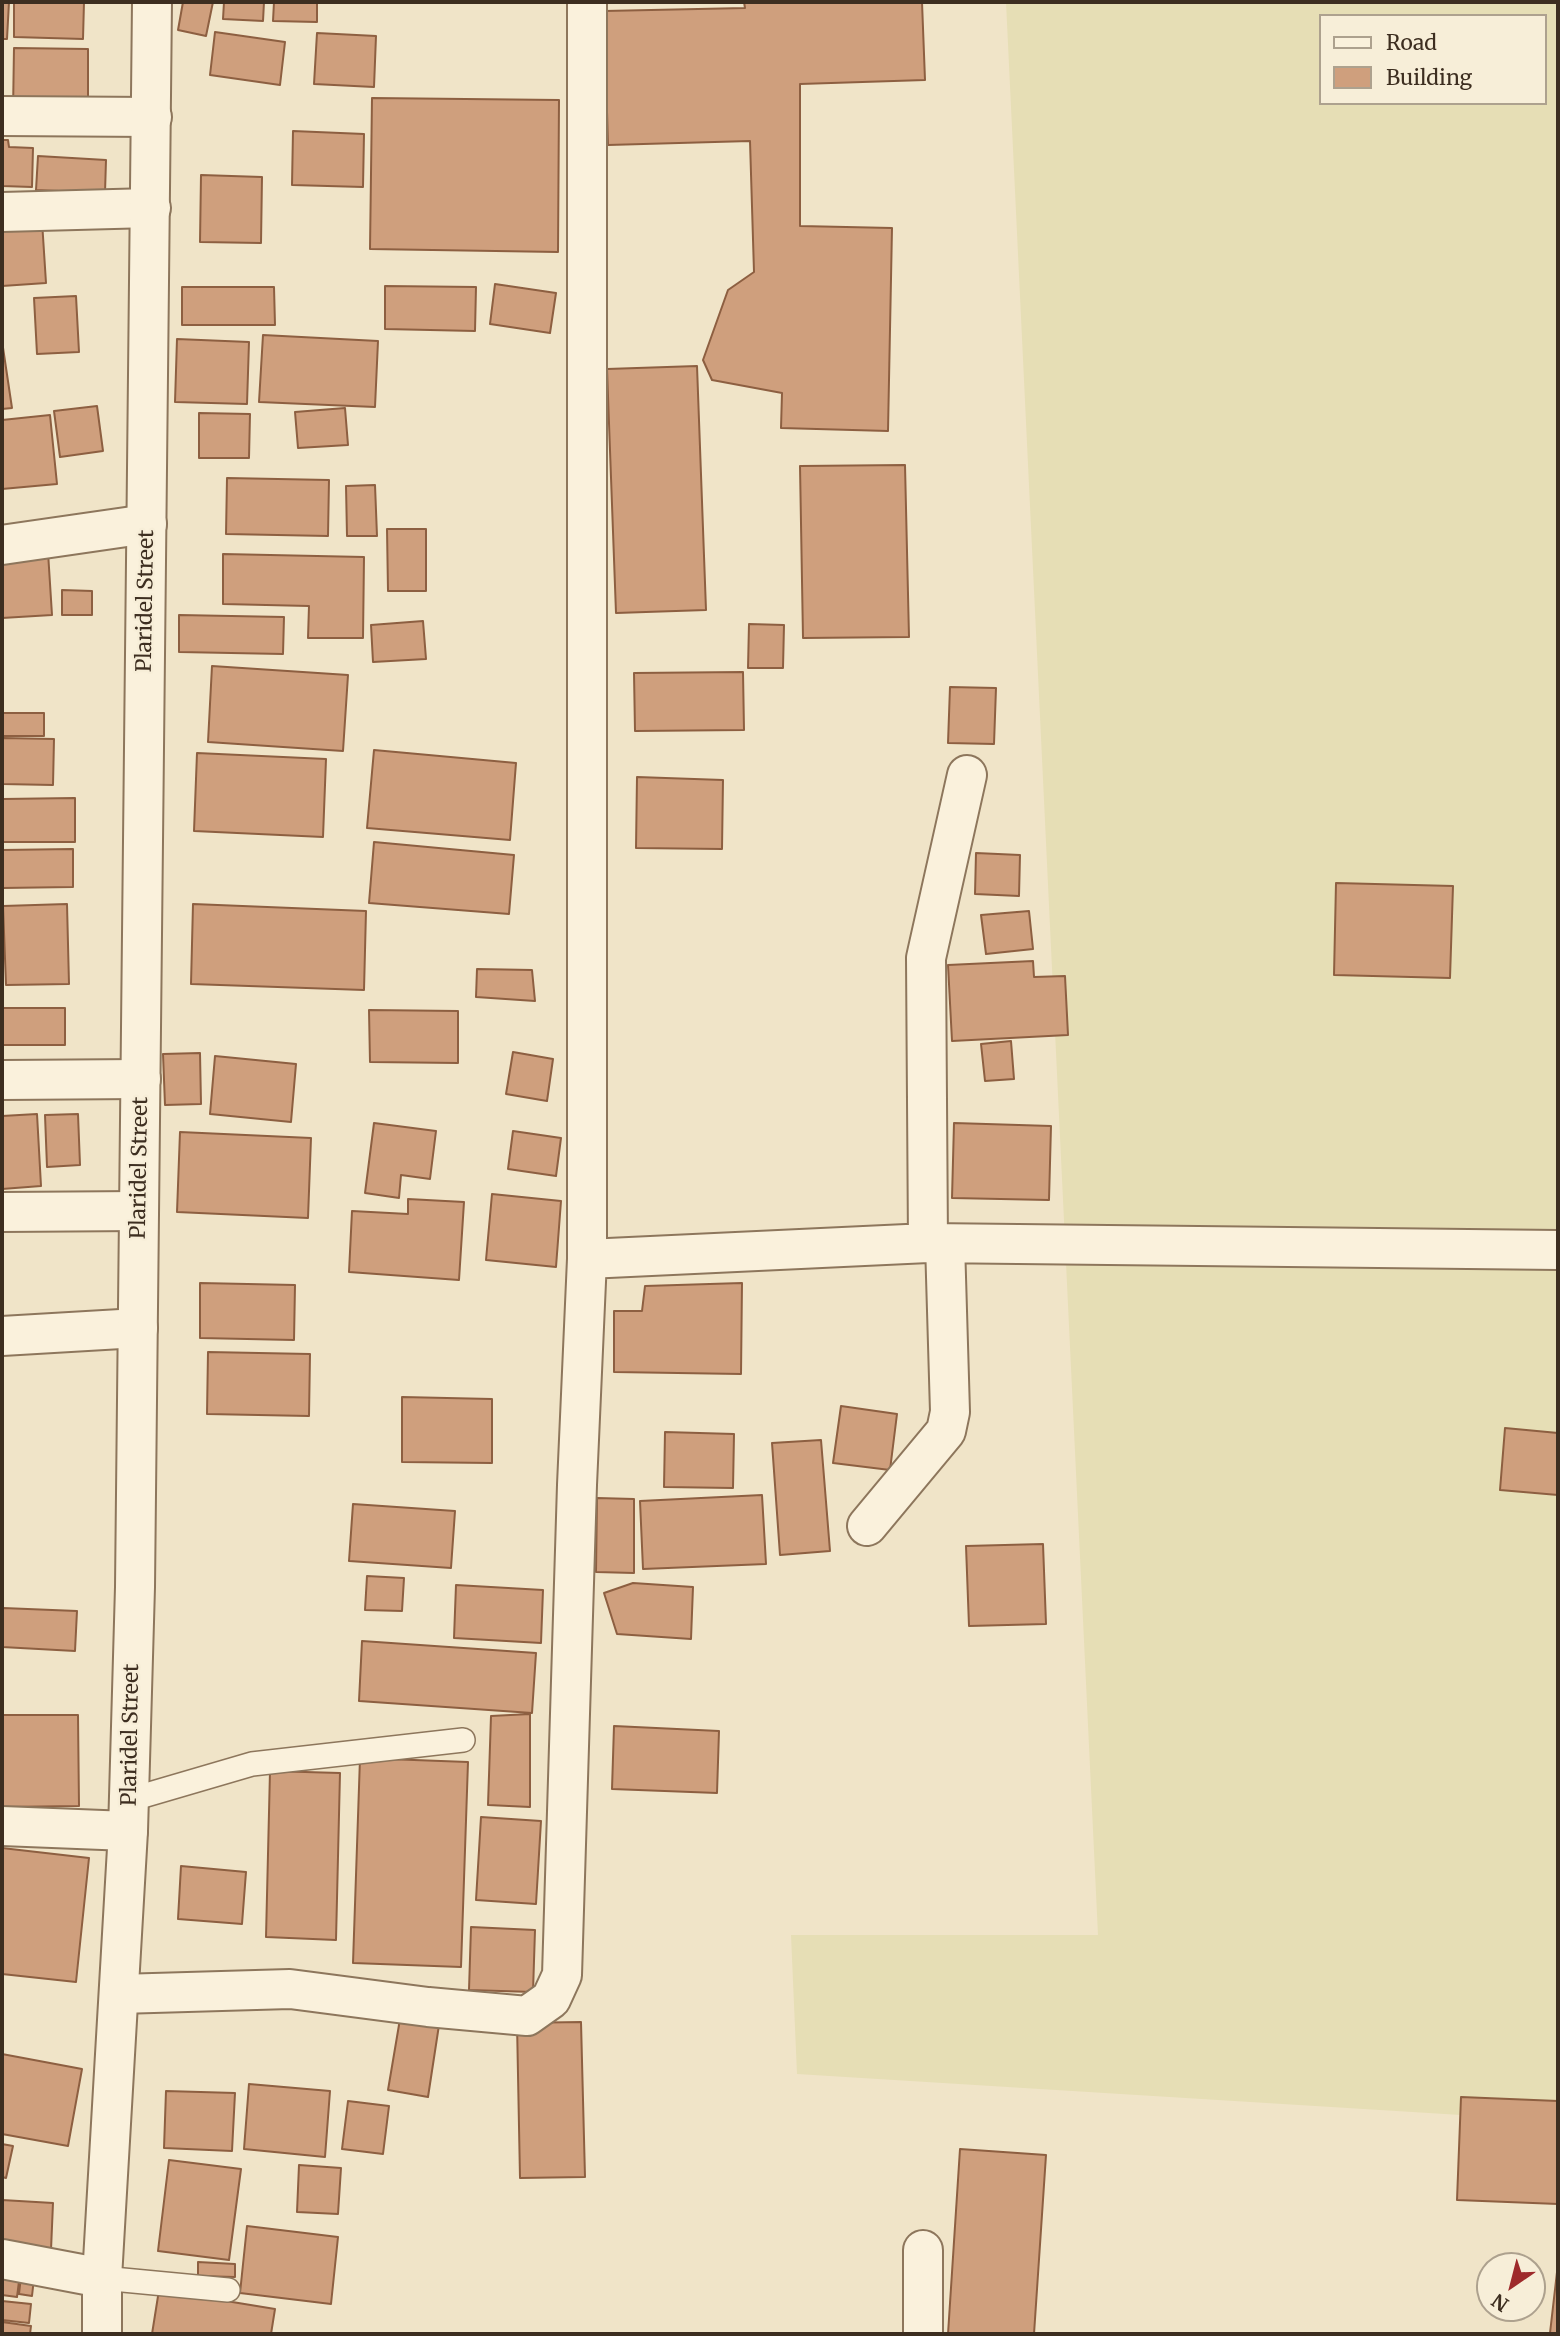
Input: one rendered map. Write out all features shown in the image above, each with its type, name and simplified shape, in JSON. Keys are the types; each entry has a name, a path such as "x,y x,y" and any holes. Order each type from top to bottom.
{"street":[{"name":"Plaridel Street","path":"102,2334 102,2278 129,1815 138,1328 152,2"},
{"path":"118,1994 290,1989 428,2007 527,2016 551,1999 562,1975 577,1485 587,1259 587,2"},
{"path":"2,116 152,117"},
{"path":"2,212 151,208"},
{"path":"2,545 147,524"},
{"path":"867,1526 946,1432 950,1412 937,1243 926,958 967,775"},
{"path":"2,1080 141,1079"},
{"path":"2,1213 139,1211"},
{"path":"587,1259 937,1243 1558,1250"},
{"path":"2,1336 138,1328"},
{"path":"2,1826 129,1815"},
{"path":"923,2250 923,2334"},
{"path":"2,2259 102,2278"}],"lane":[{"path":"129,1815 252,1764 463,1740"},
{"path":"102,2278 228,2290"}],"shaded area":[{"path":"1006,2 1558,2 1558,2121 797,2074 791,1935 1098,1935"}],"building":[{"path":"2,2 9,2 7,39 2,39"},
{"path":"14,2 84,2 83,39 14,37"},
{"path":"183,2 213,2 206,36 178,30"},
{"path":"224,2 264,2 263,21 223,19"},
{"path":"274,2 317,2 317,22 273,21"},
{"path":"744,2 922,2 925,80 800,84 800,226 892,228 888,431 781,428 782,393 712,380 703,360 728,290 754,272 750,141 608,145 604,11 745,8"},
{"path":"215,32 285,42 280,85 210,75"},
{"path":"317,33 376,36 374,87 314,84"},
{"path":"14,48 88,49 88,113 13,112"},
{"path":"372,98 559,100 558,252 370,249"},
{"path":"293,131 364,134 363,187 292,185"},
{"path":"2,140 8,140 9,147 33,148 32,187 2,186"},
{"path":"38,156 106,160 105,193 36,190"},
{"path":"201,175 262,177 261,243 200,242"},
{"path":"42,221 46,283 2,286 2,223"},
{"path":"495,284 556,293 550,333 490,324"},
{"path":"385,286 476,287 475,331 385,329"},
{"path":"182,287 274,287 275,325 182,325"},
{"path":"76,296 79,352 37,354 34,298"},
{"path":"263,335 378,341 375,407 259,402"},
{"path":"177,339 249,342 247,404 175,402"},
{"path":"2,341 12,408 2,409"},
{"path":"697,366 706,610 616,613 607,369"},
{"path":"97,406 103,451 60,457 54,411"},
{"path":"345,408 348,445 298,448 295,412"},
{"path":"199,413 250,414 249,458 199,458"},
{"path":"50,415 57,484 2,489 2,420"},
{"path":"905,465 909,637 803,638 800,466"},
{"path":"227,478 329,480 328,536 226,534"},
{"path":"375,485 377,536 347,536 346,486"},
{"path":"387,529 426,529 426,591 388,591"},
{"path":"48,552 52,615 2,618 2,555"},
{"path":"223,554 364,557 363,638 308,638 309,606 223,604"},
{"path":"62,590 92,591 92,615 62,615"},
{"path":"179,615 284,617 283,654 179,652"},
{"path":"423,621 426,659 373,662 371,625"},
{"path":"749,624 784,625 783,668 748,668"},
{"path":"212,666 348,675 343,751 208,742"},
{"path":"743,672 744,730 635,731 634,673"},
{"path":"950,687 996,688 994,744 948,743"},
{"path":"2,713 44,713 44,736 3,736"},
{"path":"3,738 54,739 53,785 2,784"},
{"path":"374,750 516,763 510,840 367,828"},
{"path":"197,753 326,759 323,837 194,831"},
{"path":"637,777 723,780 722,849 636,848"},
{"path":"75,798 75,842 3,842 3,799"},
{"path":"374,842 514,855 509,914 369,903"},
{"path":"73,849 73,887 2,888 2,850"},
{"path":"976,853 1020,855 1019,896 975,894"},
{"path":"1336,883 1453,886 1450,978 1334,975"},
{"path":"67,904 69,984 6,985 3,906"},
{"path":"193,904 366,911 364,990 191,984"},
{"path":"1029,911 1033,949 986,954 981,915"},
{"path":"1033,961 1034,977 1065,976 1068,1035 952,1041 948,965"},
{"path":"477,969 532,970 535,1001 476,997"},
{"path":"2,1008 65,1008 65,1045 2,1045"},
{"path":"369,1010 458,1011 458,1063 370,1062"},
{"path":"1011,1041 1014,1079 985,1081 981,1044"},
{"path":"513,1052 553,1059 547,1101 506,1094"},
{"path":"200,1053 201,1104 165,1105 163,1054"},
{"path":"215,1056 296,1064 291,1122 210,1114"},
{"path":"37,1114 41,1186 2,1189 2,1116"},
{"path":"78,1114 80,1165 47,1167 45,1115"},
{"path":"374,1123 436,1131 430,1179 401,1175 399,1198 365,1193"},
{"path":"954,1123 1051,1126 1049,1200 952,1198"},
{"path":"513,1131 561,1138 556,1176 508,1169"},
{"path":"180,1132 311,1138 308,1218 177,1212"},
{"path":"492,1194 561,1201 556,1267 486,1260"},
{"path":"408,1199 464,1202 459,1280 349,1272 352,1211 408,1214"},
{"path":"200,1283 295,1285 294,1340 200,1338"},
{"path":"742,1283 741,1374 614,1372 614,1311 642,1311 645,1286"},
{"path":"208,1352 310,1354 309,1416 207,1414"},
{"path":"402,1397 492,1399 492,1463 402,1462"},
{"path":"841,1406 897,1414 890,1470 833,1463"},
{"path":"1505,1428 1558,1433 1558,1495 1500,1490"},
{"path":"665,1432 734,1434 733,1488 664,1487"},
{"path":"821,1440 830,1551 780,1555 772,1443"},
{"path":"762,1495 766,1564 643,1569 640,1501"},
{"path":"597,1498 634,1499 634,1573 596,1572"},
{"path":"353,1504 455,1511 451,1568 349,1561"},
{"path":"1043,1544 1046,1624 969,1626 966,1546"},
{"path":"367,1576 404,1578 402,1611 365,1610"},
{"path":"633,1583 693,1587 691,1639 617,1634 604,1593"},
{"path":"456,1585 543,1590 541,1643 454,1638"},
{"path":"3,1608 77,1611 75,1651 2,1647"},
{"path":"362,1641 536,1653 532,1713 359,1701"},
{"path":"530,1714 530,1807 488,1805 491,1716"},
{"path":"2,1715 78,1715 79,1806 2,1807"},
{"path":"614,1726 719,1731 717,1793 612,1789"},
{"path":"360,1758 468,1762 461,1967 353,1963"},
{"path":"270,1771 340,1773 336,1940 266,1937"},
{"path":"481,1817 541,1821 536,1904 476,1900"},
{"path":"2,1848 89,1858 76,1982 2,1974"},
{"path":"181,1866 246,1872 242,1924 178,1919"},
{"path":"471,1927 535,1930 533,1992 469,1990"},
{"path":"400,2019 439,2025 428,2097 388,2090"},
{"path":"581,2022 585,2177 520,2178 517,2023"},
{"path":"2,2054 82,2069 68,2146 2,2134"},
{"path":"249,2084 330,2091 325,2157 244,2149"},
{"path":"166,2091 235,2093 232,2151 164,2148"},
{"path":"1461,2097 1558,2101 1558,2204 1457,2200"},
{"path":"348,2101 389,2106 383,2154 342,2149"},
{"path":"2,2144 13,2146 6,2178 2,2177"},
{"path":"960,2149 1046,2155 1034,2334 948,2334"},
{"path":"169,2160 241,2169 229,2260 158,2251"},
{"path":"299,2165 341,2168 338,2214 297,2212"},
{"path":"2,2200 53,2203 51,2250 2,2248"},
{"path":"247,2226 338,2237 331,2304 240,2293"},
{"path":"198,2262 235,2264 235,2277 198,2276"},
{"path":"2,2264 21,2266 17,2297 2,2295"},
{"path":"22,2268 35,2269 32,2296 19,2294"},
{"path":"1557,2272 1558,2333 1550,2333"},
{"path":"159,2290 275,2309 271,2334 152,2334"},
{"path":"2,2301 31,2304 29,2323 2,2320"},
{"path":"2,2322 31,2326 30,2334 2,2334"}]}
